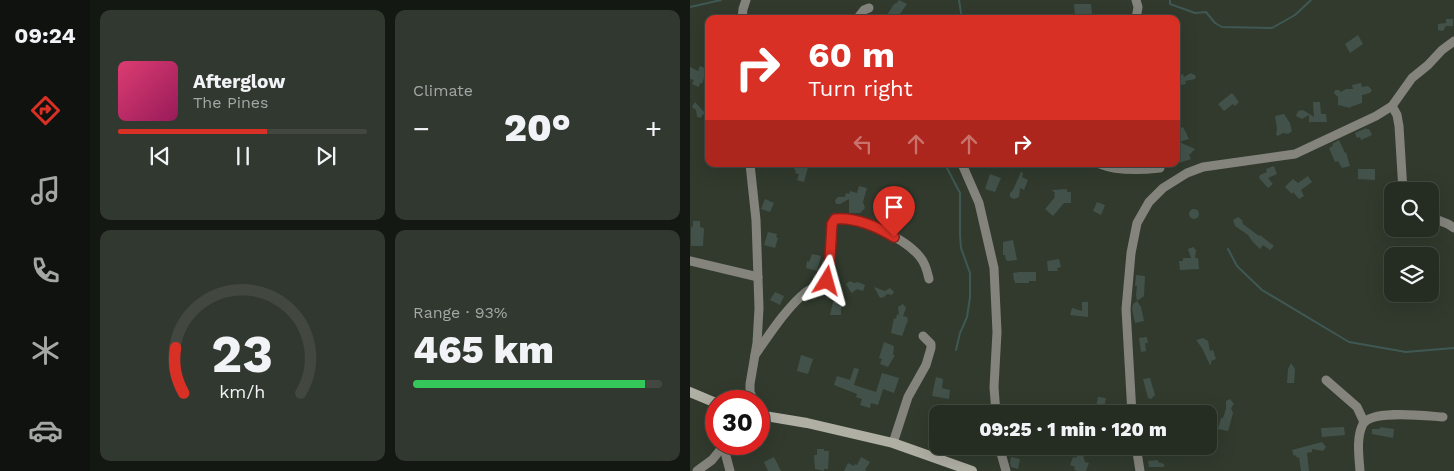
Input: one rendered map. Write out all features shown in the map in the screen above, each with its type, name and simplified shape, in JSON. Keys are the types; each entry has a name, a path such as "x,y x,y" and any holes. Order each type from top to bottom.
{"street":[{"path":"742,15 746,0"},
{"path":"1136,0 1138,7 1137,15"},
{"path":"860,15 864,10 869,8"},
{"path":"1131,405 1126,309 1137,223 1148,202 1171,182 1203,167 1278,158 1295,154 1376,116 1392,106 1412,78 1454,41"},
{"path":"1392,106 1397,115 1399,126 1402,182"},
{"path":"750,167 756,220 759,325 750,390"},
{"path":"963,167 979,203 994,268 998,332 994,386 995,405"},
{"path":"1110,167 1138,169 1152,167"},
{"path":"1160,167 1171,182"},
{"path":"755,355 771,332 802,295 827,281 832,224 835,219 857,221 885,232 918,254 927,268 929,279"},
{"path":"1439,220 1454,228"},
{"path":"690,261 758,276"},
{"path":"893,443 908,397 930,355 931,344 923,336"},
{"path":"1326,380 1356,407 1364,422 1360,438 1360,471"},
{"path":"690,392 705,398"},
{"path":"1364,422 1380,415 1443,417"},
{"path":"770,416 893,443 972,471"},
{"path":"697,471 716,455"},
{"path":"726,455 730,471"},
{"path":"1002,455 1006,471"},
{"path":"1137,455 1140,471"}],"building":[{"path":"899,0 907,4 901,15 887,15 895,3"},
{"path":"1074,4 1091,4 1092,14 1075,15"},
{"path":"1446,19 1453,19 1453,26 1446,26 1443,31 1438,30 1438,24 1446,23"},
{"path":"1358,35 1363,44 1350,53 1345,44"},
{"path":"700,66 705,68 705,75 699,87 692,84 694,80 690,79 690,67 698,71"},
{"path":"1191,73 1196,76 1195,79 1185,81 1186,84 1180,85 1180,75 1183,74 1184,77"},
{"path":"1361,83 1362,87 1368,86 1372,90 1370,93 1362,95 1362,103 1351,108 1338,105 1338,97 1334,93 1335,90 1341,92 1346,89 1353,89 1352,85"},
{"path":"1232,93 1239,102 1224,111 1218,104"},
{"path":"695,102 705,113 705,116 703,114 701,118 697,117 696,110 692,107"},
{"path":"1313,102 1320,102 1321,114 1326,114 1327,122 1309,122 1309,115 1302,119 1296,116 1298,111 1303,110 1314,117"},
{"path":"1284,114 1290,123 1292,131 1278,136 1276,134 1275,116"},
{"path":"1183,127 1189,139 1180,142 1180,128"},
{"path":"1366,128 1369,129 1372,135 1361,140 1360,137 1357,138 1355,133"},
{"path":"1339,140 1346,152 1350,166 1342,168 1338,161 1335,162 1329,148"},
{"path":"1180,142 1195,149 1189,155 1191,159 1180,163"},
{"path":"1274,166 1277,174 1268,178 1273,184 1268,188 1259,178 1260,175 1267,172 1266,169"},
{"path":"795,167 808,167 804,182 797,180 799,174 795,173 796,170 794,170"},
{"path":"1358,169 1375,169 1375,180 1358,179"},
{"path":"1021,172 1023,173 1022,177 1028,180 1024,190 1020,188 1019,197 1014,199 1010,197 1010,193"},
{"path":"990,174 1001,178 995,192 985,189"},
{"path":"1308,176 1312,182 1301,190 1304,196 1299,199 1285,187 1293,179 1298,183"},
{"path":"859,186 867,188 863,202 865,208 860,213 849,213 849,199 836,204 835,200 838,197 845,197 846,193 849,194 850,191 857,193"},
{"path":"1067,189 1067,192 1071,192 1071,203 1064,203 1053,216 1045,209 1055,197 1055,193 1052,190"},
{"path":"765,199 774,203 770,212 761,209"},
{"path":"1097,202 1105,205 1101,215 1093,211"},
{"path":"1192,209 1196,209 1199,214 1198,218 1192,219 1189,216 1189,212"},
{"path":"1238,217 1242,220 1243,224 1274,246 1270,250 1263,245 1260,249 1248,235 1235,226 1233,220"},
{"path":"693,221 700,221 700,227 704,228 703,246 691,246"},
{"path":"768,232 777,234 776,237 778,238 775,248 764,245"},
{"path":"1013,240 1017,260 1008,261 1005,255 1003,255 1003,242"},
{"path":"1193,247 1196,250 1195,258 1198,258 1199,269 1180,270 1179,261 1183,261 1183,258 1191,258 1188,249"},
{"path":"812,254 821,256 817,271 806,268 807,261 809,262"},
{"path":"1059,259 1061,267 1057,268 1058,271 1048,271 1047,261"},
{"path":"1036,272 1036,281 1015,283 1013,273"},
{"path":"1136,275 1145,276 1144,296 1137,301 1137,286 1135,286"},
{"path":"850,281 865,285 863,291 857,289 852,293 846,284"},
{"path":"874,287 885,291 890,288 894,292 892,295 887,294 880,298"},
{"path":"775,292 784,296 780,305 770,300"},
{"path":"1137,301 1141,307 1144,321 1135,323 1132,309 1133,304"},
{"path":"833,302 841,302 841,315 830,315"},
{"path":"1082,302 1088,302 1088,317 1070,315 1072,308 1082,311"},
{"path":"903,304 906,308 903,316 907,317 908,320 902,336 891,333 894,318 896,319 897,314 899,315 898,307"},
{"path":"1147,337 1148,343 1145,343 1146,351 1141,352 1139,338"},
{"path":"1203,338 1208,341 1210,351 1213,350 1216,359 1211,361 1210,365 1196,340"},
{"path":"884,342 894,346 893,355 895,355 888,367 880,364 882,359 879,358"},
{"path":"801,355 813,359 808,374 797,371"},
{"path":"1291,363 1295,369 1294,383 1287,383 1288,369"},
{"path":"854,368 859,369 854,385 876,392 882,373 899,378 894,393 883,389 878,405 871,403 870,408 860,405 862,399 856,397 857,394 834,385 837,376 850,380"},
{"path":"936,377 943,379 942,388 950,390 949,399 932,396"},
{"path":"1150,378 1155,395 1151,399 1148,398 1143,379"},
{"path":"1098,397 1106,398 1105,405 1096,405"},
{"path":"1230,399 1234,404 1231,408 1233,413 1228,431 1218,429 1226,409 1226,401"},
{"path":"1344,427 1345,435 1322,437 1321,428"},
{"path":"1380,427 1394,429 1393,438 1372,434 1372,429 1380,429"},
{"path":"1322,442 1326,447 1323,451 1312,449 1312,452 1307,453 1309,471 1301,471 1299,457 1294,456 1292,450"},
{"path":"817,449 829,451 828,469 824,469 824,471 815,469 814,455 817,455"},
{"path":"1083,455 1085,462 1089,463 1086,471 1074,470 1075,467 1070,465 1073,457"},
{"path":"774,457 781,471 768,471 764,462"},
{"path":"861,457 870,462 865,470 867,471 844,471 848,463 854,466 855,464 857,465"},
{"path":"1011,457 1020,459 1018,469 1011,467"},
{"path":"1158,460 1158,462 1164,464 1164,467 1149,467 1148,461"}],"waterway":[{"path":"690,7 721,0"},
{"path":"959,0 961,15"},
{"path":"1170,0 1170,4 1195,13 1206,12 1215,23 1222,27 1272,28 1295,15 1311,0"},
{"path":"947,167 960,193 961,248 970,273 970,297 967,317 960,333 956,350"},
{"path":"1228,249 1237,266 1262,290 1349,342 1406,352 1454,348"}],"route":[{"path":"827,281 833,220 838,218 857,221 871,225 894,237"}]}
